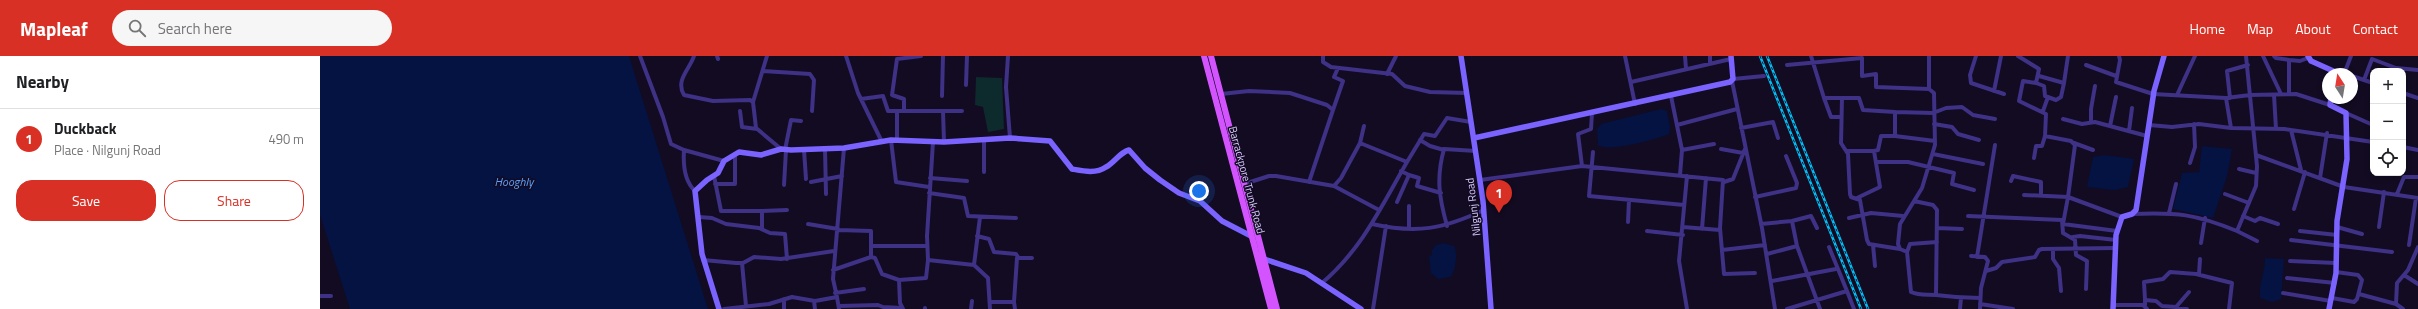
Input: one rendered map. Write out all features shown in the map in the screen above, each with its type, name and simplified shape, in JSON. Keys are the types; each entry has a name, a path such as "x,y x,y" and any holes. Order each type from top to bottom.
{"main road":[{"name":"Barrackpore Trunk Road","path":"1204,56 1251,236 1277,309"},
{"name":"Barrackpore Trunk Road","path":"1211,56 1244,184 1271,309"}],"street":[{"path":"640,56 663,116 669,141 673,146 724,161"},
{"path":"694,56 682,77 681,84 684,95 713,101 750,100 753,102"},
{"path":"757,129 753,102 767,56"},
{"path":"846,56 861,99 882,142"},
{"path":"904,110 904,100 892,94 896,59 920,56"},
{"path":"942,96 943,56"},
{"path":"966,85 967,56"},
{"path":"1008,56 1006,87 1010,138"},
{"path":"1323,56 1323,62 1331,67 1392,74 1405,86 1412,88 1430,92 1467,93"},
{"path":"1388,74 1396,56"},
{"name":"Nilgunj Road","path":"1461,56 1484,210 1491,309"},
{"path":"1625,56 1635,104"},
{"path":"1685,56 1686,69"},
{"path":"1710,56 1710,64"},
{"path":"1811,56 1824,98 1832,116 1841,117"},
{"path":"1900,249 1898,232 1903,216 1922,188 1933,154 1935,141 1933,113 1934,95 1929,89 1929,56"},
{"path":"1976,56 1970,75 1971,83 2004,94"},
{"path":"1994,90 2001,56"},
{"path":"2018,56 2037,66 2039,76 2036,82"},
{"path":"2034,158 2036,146 2042,146 2045,136 2047,115 2022,104 2018,98 2023,81 2036,82 2044,86 2045,96 2059,100 2064,83 2068,56"},
{"path":"2119,56 2120,60 2116,76 2116,82 2119,85 2153,94 2228,98 2250,95 2289,94 2311,98 2370,124"},
{"path":"2132,214 2136,210 2153,94 2158,71 2164,56"},
{"path":"2177,95 2195,56"},
{"path":"2237,231 2256,186 2256,155 2246,56"},
{"path":"2263,56 2281,94"},
{"path":"2274,56 2276,58 2300,61 2308,57 2318,65 2326,68"},
{"path":"2346,68 2351,56"},
{"path":"1630,82 1710,64 1731,57 1732,80 1737,109 1767,254 1775,309"},
{"path":"1787,65 1812,61 1862,58 1862,76 1876,74 1876,87 1929,89"},
{"path":"2364,80 2373,58 2396,68 2418,70"},
{"path":"2289,60 2289,94"},
{"path":"2086,65 2116,76"},
{"path":"2231,128 2227,71 2248,65"},
{"path":"1309,182 1343,81 1334,77 1338,68"},
{"path":"763,71 810,74 814,80 812,111"},
{"path":"1474,138 1671,96 1732,80 1764,76"},
{"path":"2039,76 2064,83"},
{"path":"2358,78 2370,82"},
{"path":"2091,122 2091,109 2095,86"},
{"path":"1221,94 1249,91 1290,93 1327,105 1333,110"},
{"path":"2406,94 2418,98"},
{"path":"2274,95 2276,129"},
{"path":"861,99 883,96 886,110 962,111"},
{"path":"1671,96 1682,150 1680,175"},
{"path":"2043,112 2048,97"},
{"path":"2110,126 2116,97"},
{"path":"1824,98 1859,98 1863,110 1933,113 1946,108 1962,107 1973,115 1995,119"},
{"path":"1842,98 1841,143 1847,151 1851,197 1857,198 1880,187 1874,151"},
{"path":"2129,131 2132,108"},
{"path":"1677,125 1737,109"},
{"path":"740,111 742,127 757,129 784,149"},
{"path":"897,111 894,140 896,183 929,187"},
{"path":"943,111 944,142"},
{"path":"1895,112 1895,136"},
{"path":"1582,166 1578,134 1591,129 1592,113"},
{"path":"2329,309 2335,283 2337,227 2344,187 2347,137 2346,113"},
{"path":"1322,283 1343,265 1372,224 1401,171 1426,133 1435,136 1447,118 1471,122"},
{"path":"2063,119 2082,124 2091,122 2147,136"},
{"path":"784,185 784,149 791,120 801,121"},
{"path":"1741,128 1773,122 1778,138"},
{"path":"1934,124 1952,127 1958,134 1979,140"},
{"path":"2149,125 2172,127 2194,124 2231,128 2291,130 2327,133 2370,141"},
{"path":"2190,163 2195,147 2194,124"},
{"path":"1334,186 1341,178 1360,142 1364,126"},
{"path":"2291,130 2303,171 2294,209"},
{"path":"2320,178 2327,133"},
{"path":"1847,151 1878,150 1881,136 1895,136 1935,141"},
{"path":"2045,136 2074,143 2093,150"},
{"path":"695,191 718,173 724,161 741,152 761,155 784,149 804,150 844,148 894,140 944,142 1010,138 1050,141 1072,169 1090,172 1106,168 1123,152 1130,150 1145,168 1160,180 1179,192 1200,201 1222,221 1251,236"},
{"path":"984,140 984,172"},
{"path":"1420,140 1430,146 1444,150 1476,151"},
{"path":"833,270 870,257 877,260 882,274 899,280 926,278 928,260 926,246 929,187 933,142"},
{"path":"1360,142 1407,162"},
{"path":"2074,143 2075,147 2063,224 2063,233 2073,237 2080,236 2116,240"},
{"path":"1682,150 1714,144"},
{"path":"1977,257 1985,218 1995,145"},
{"path":"844,148 838,230 834,251 833,270 839,307 878,305 883,307 902,308 899,280"},
{"path":"1721,148 1743,152"},
{"path":"1480,180 1591,166 1723,180 1724,182 1733,179 1745,148"},
{"path":"2406,148 2418,150"},
{"path":"825,149 826,194"},
{"path":"684,150 683,161 687,182 695,191 703,260 719,309"},
{"path":"804,150 806,179"},
{"path":"1444,150 1438,175 1441,193 1440,202 1447,226"},
{"path":"1593,152 1589,196 1684,205"},
{"path":"715,184 735,184 735,154"},
{"path":"1933,154 1983,164"},
{"path":"2256,155 2344,187 2417,198 2409,245"},
{"path":"1755,197 1796,188 1797,183 1786,156"},
{"path":"1877,162 1899,161 1929,166 1954,173 1952,184 1974,190"},
{"path":"2239,169 2256,173"},
{"path":"1401,171 1419,178 1417,186 1441,193"},
{"path":"1397,202 1408,174"},
{"path":"714,176 721,212 787,210"},
{"path":"811,182 825,178 842,176"},
{"path":"1244,184 1269,176 1334,186 1379,210"},
{"path":"1687,176 1683,235 1679,261 1687,309"},
{"path":"2011,181 2013,176 2041,182 2041,194"},
{"path":"2397,194 2404,177 2418,177"},
{"path":"930,178 968,181"},
{"path":"1702,229 1706,178"},
{"path":"1724,182 1720,230 1724,274 1755,273"},
{"path":"2169,213 2176,184"},
{"path":"2379,227 2384,192"},
{"path":"929,193 964,198 967,216 1016,218"},
{"path":"2024,195 2041,194 2068,197 2122,217 2132,214 2169,213 2205,218 2257,241"},
{"path":"2225,194 2249,203"},
{"path":"1857,198 1863,215 1869,244 1900,249 1907,252"},
{"path":"1628,222 1629,200"},
{"path":"1914,201 1936,207 1936,295"},
{"path":"1409,206 1409,229"},
{"path":"1372,224 1409,229 1447,226 1484,210"},
{"path":"762,211 762,229"},
{"path":"1849,218 1878,213 1903,216"},
{"path":"1761,224 1811,216 1818,228"},
{"path":"1968,216 1985,218 2059,219 2063,224 2117,231"},
{"path":"2243,216 2255,221 2258,218 2278,224"},
{"path":"699,217 712,218 726,224 762,229 770,233 785,234 787,259"},
{"path":"974,265 980,217"},
{"path":"2122,217 2117,231 2115,248 2113,307 2146,307 2144,282 2163,279 2170,272 2199,274 2232,283 2229,309"},
{"path":"2201,243 2205,218"},
{"path":"1792,220 1797,246 1806,275 1820,309"},
{"path":"808,224 838,230 870,231 870,257"},
{"path":"1373,309 1386,226"},
{"path":"1683,227 1720,230"},
{"path":"2337,227 2362,234"},
{"path":"1937,228 1962,229"},
{"path":"1647,231 1683,235"},
{"path":"2300,231 2337,235"},
{"path":"977,236 989,239 994,252 1016,254 1018,257 1032,258"},
{"path":"2073,237 2078,258 2087,261 2086,289"},
{"path":"2292,240 2337,244 2392,252"},
{"path":"1937,242 1910,244 1907,252 1911,292 1918,295 1980,298"},
{"path":"1722,250 1765,245"},
{"path":"1873,245 1875,266"},
{"path":"871,246 926,246"},
{"path":"1767,254 1797,246"},
{"path":"1829,247 1836,269 1854,309"},
{"path":"2396,304 2397,283 2404,275 2418,247"},
{"path":"1986,271 1996,268 2002,262 2033,258 2037,256 2039,250 2115,248"},
{"path":"2053,249 2053,259 2059,268 2060,291"},
{"path":"703,260 742,263 758,256 787,259 834,251"},
{"path":"1971,256 1988,259 1980,298 1980,306 2013,309"},
{"path":"1015,309 1014,302 1018,257"},
{"path":"1260,258 1306,273 1361,309"},
{"path":"2199,274 2200,259"},
{"path":"928,260 974,265 988,278 990,309"},
{"path":"2290,261 2336,263"},
{"path":"742,263 746,306"},
{"path":"1772,281 1836,269"},
{"path":"2283,293 2354,302 2359,294 2362,280 2361,276 2336,272"},
{"path":"2404,275 2418,284"},
{"path":"2287,278 2335,283"},
{"path":"724,309 746,306 752,307 784,299 800,297 814,301 864,289"},
{"path":"1787,309 1847,291"},
{"path":"2145,300 2156,301 2162,306 2176,307 2189,292"},
{"path":"2359,294 2396,304 2403,309"},
{"path":"320,296 331,296"},
{"path":"1960,309 1961,298"},
{"path":"784,299 784,309"},
{"path":"814,301 815,309"},
{"path":"971,309 972,301"},
{"path":"990,302 1014,302"},
{"path":"2176,309 2187,309"}],"green space":[{"path":"976,77 1002,78 1004,129 988,132 983,107 975,105"}],"water":[{"name":"Hooghly","path":"320,56 629,56 708,309 350,309 320,215"},
{"path":"1661,109 1667,111 1670,127 1669,134 1644,142 1621,146 1603,147 1598,145 1597,129 1601,124"},
{"path":"2202,146 2232,149 2227,176 2213,218 2173,209 2182,173 2199,172"},
{"path":"2105,155 2134,159 2128,187 2115,190 2087,187 2093,157"},
{"path":"1444,243 1454,246 1456,262 1454,271 1450,277 1438,279 1431,273 1429,256 1432,255 1432,250 1436,245"},
{"path":"2265,258 2284,259 2281,299 2272,302 2260,298 2260,287"}],"railway":[{"path":"1760,56 1861,309"},
{"path":"1767,56 1868,309"}],"place":[{"name":"Duckback","path":"1499,213"}]}
